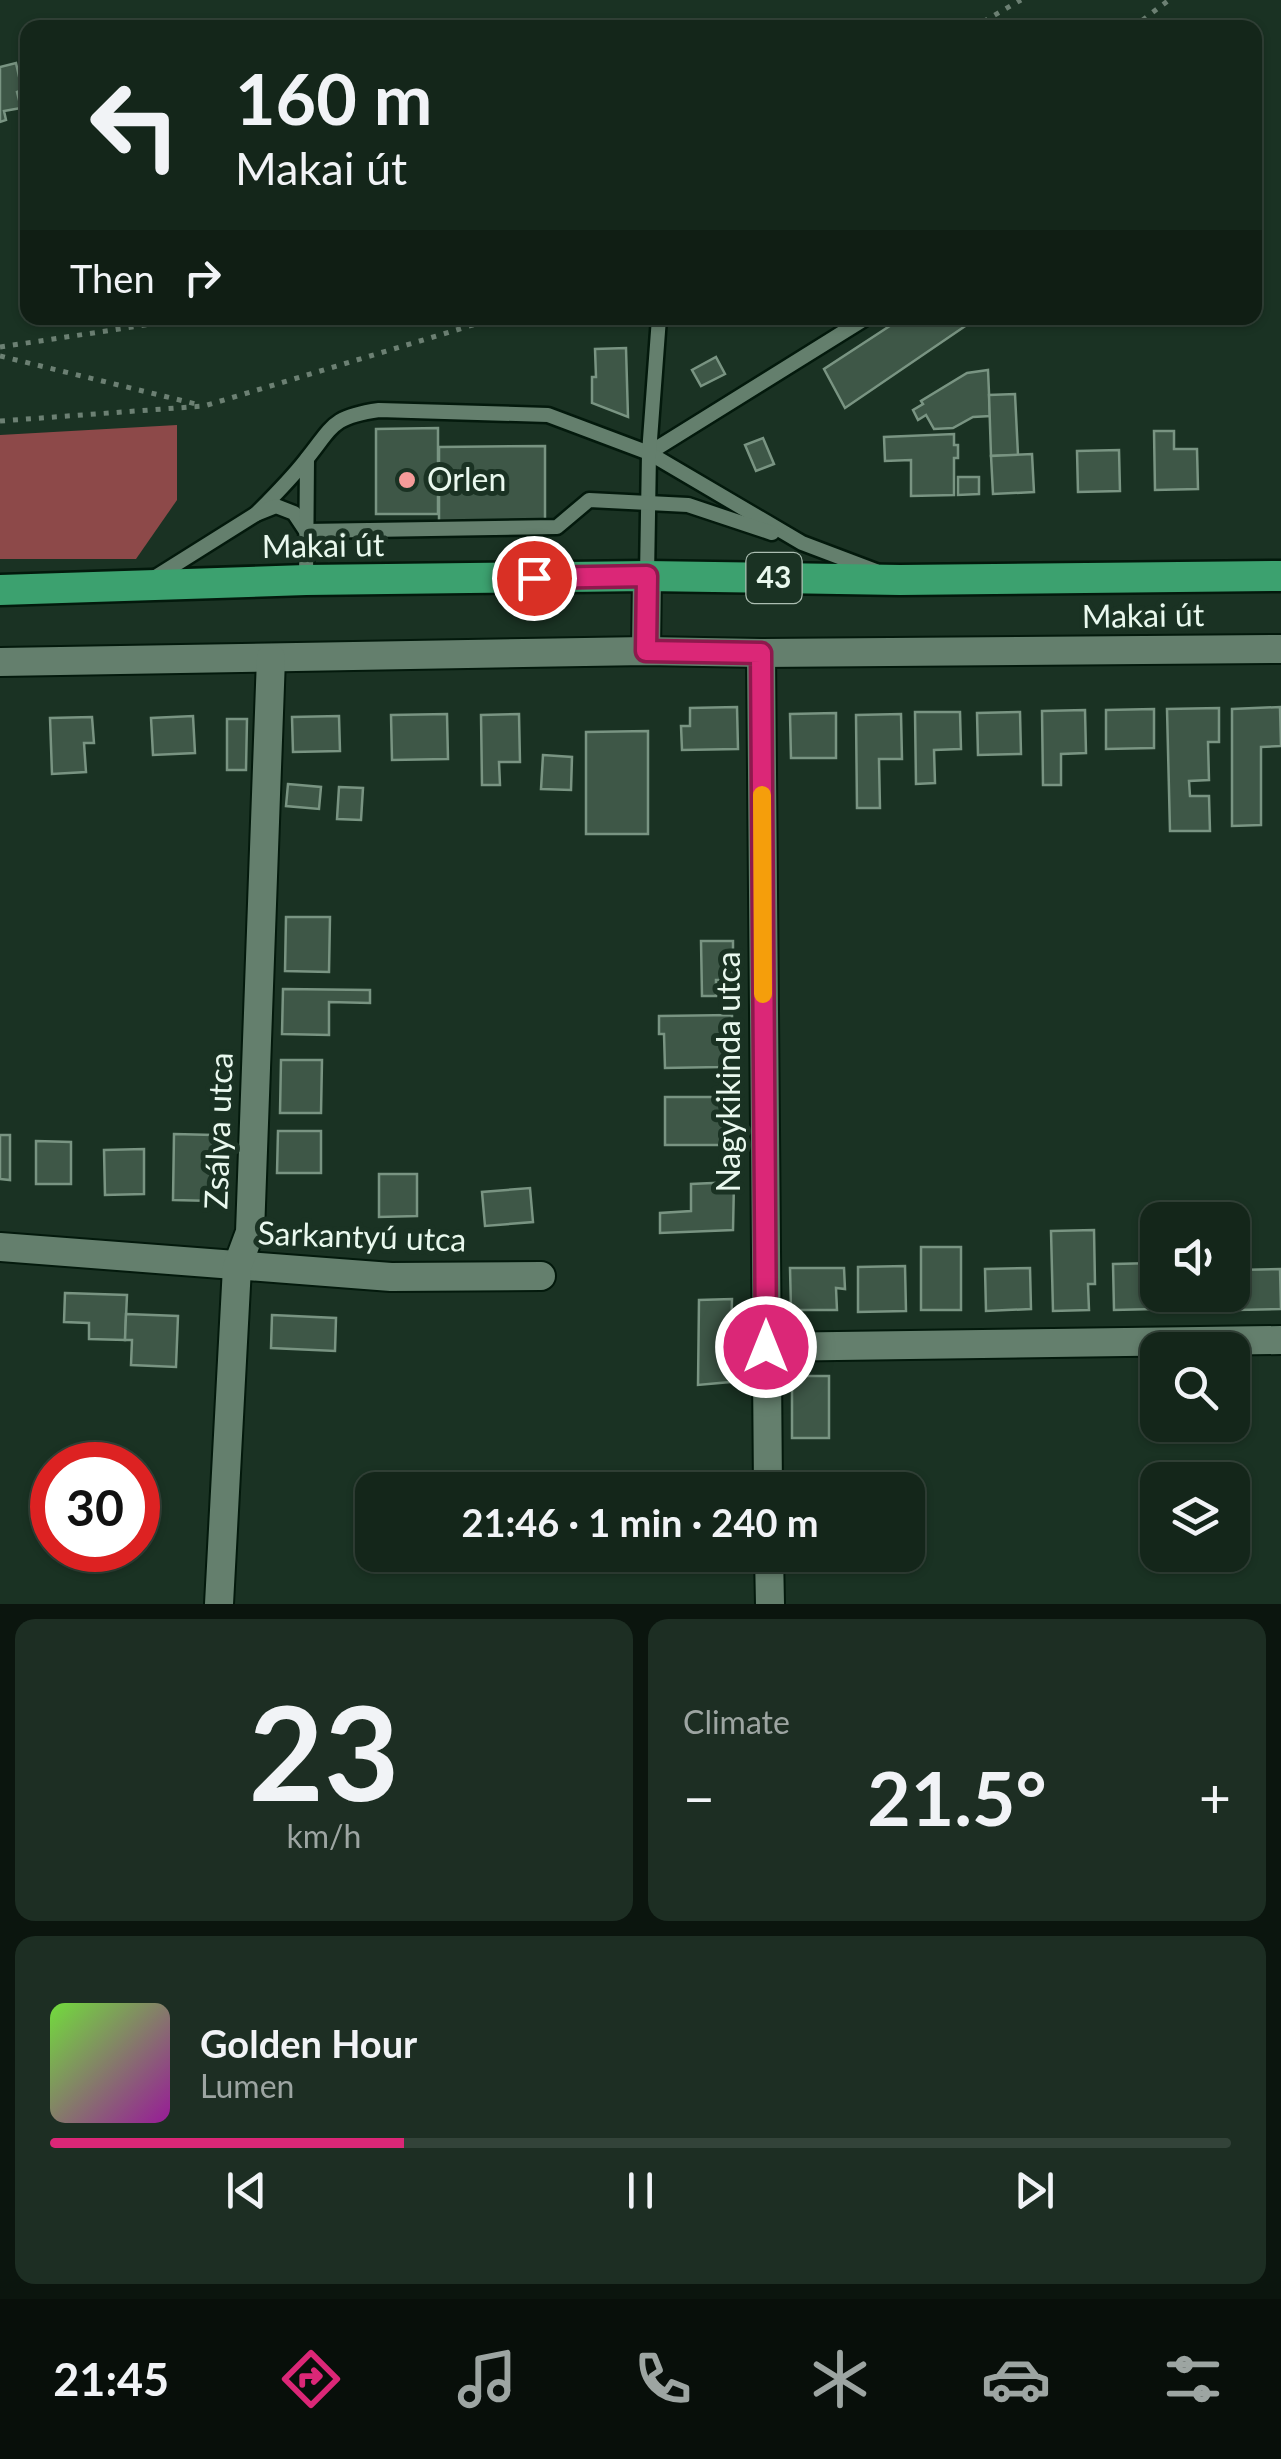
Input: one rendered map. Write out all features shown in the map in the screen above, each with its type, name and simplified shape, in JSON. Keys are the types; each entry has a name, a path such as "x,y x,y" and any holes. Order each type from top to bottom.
{"main road":[{"name":"Makai út","path":"0,590 306,580 647,576 900,580 1281,576"}],"street":[{"path":"646,651 647,576"},
{"name":"Makai út","path":"0,662 646,651 1281,649"},
{"name":"Nagykikinda utca","path":"761,653 768,1472"},
{"name":"Zsálya utca","path":"220,1604 238,1266 250,1232 271,658"},
{"name":"Sarkantyú utca","path":"0,1247 391,1277 541,1276"},
{"path":"766,1347 1281,1340"},
{"path":"769,1572 770,1604"}],"lane":[{"path":"647,576 658,325"},
{"path":"650,453 855,325"},
{"path":"256,514 307,459 320,437 336,422 354,413 379,410 548,414 650,453 802,542"},
{"path":"306,580 307,459"},
{"path":"306,531 556,528 589,500 688,505 802,542 900,580"},
{"path":"140,588 256,514 276,506 294,513 306,531"}],"path":[{"path":"986,20 1021,0"},
{"path":"1143,20 1170,0"},
{"path":"0,347 146,325"},
{"path":"0,421 204,406 473,325"},
{"path":"0,356 204,406"}],"shaded area":[{"path":"177,425 177,500 136,559 0,559 0,435"}],"building":[{"path":"16,63 20,108 4,111 6,120 0,122 0,67"},
{"path":"891,325 967,325 845,408 824,369"},
{"path":"626,348 628,417 592,403 595,349"},
{"path":"716,357 725,374 701,386 692,370"},
{"path":"988,370 990,416 973,417 953,428 934,429 926,415 918,420 913,410 923,404 921,401 967,373"},
{"path":"1015,394 1018,455 991,456 989,395"},
{"name":"Orlen","path":"438,428 438,514 376,514 376,429"},
{"path":"1154,431 1174,431 1174,449 1197,449 1198,489 1155,490"},
{"path":"954,434 958,458 954,458 954,495 911,496 911,460 885,461 884,437"},
{"path":"763,438 774,464 756,471 745,445"},
{"path":"545,446 545,522 439,522 439,447"},
{"path":"1119,450 1120,491 1078,492 1077,451"},
{"path":"1032,454 1034,492 993,494 991,456"},
{"path":"958,477 979,477 979,494 958,495"},
{"path":"737,707 738,749 682,750 681,726 690,726 690,708"},
{"path":"1280,707 1281,746 1261,747 1261,825 1232,826 1232,709"},
{"path":"1219,708 1219,742 1208,742 1209,780 1189,781 1190,796 1209,796 1210,831 1170,831 1167,709"},
{"path":"1154,709 1154,748 1106,749 1106,710"},
{"path":"1085,710 1086,753 1061,754 1061,785 1043,785 1042,711"},
{"path":"915,712 960,712 961,749 934,750 935,783 916,784"},
{"path":"1020,712 1021,754 978,755 977,713"},
{"path":"836,713 836,758 791,758 790,714"},
{"path":"447,714 448,759 392,760 391,715"},
{"path":"519,714 520,762 499,762 500,785 482,785 481,715"},
{"path":"901,714 902,759 879,759 880,808 857,808 856,715"},
{"path":"193,716 195,753 153,755 151,718"},
{"path":"339,716 340,751 293,752 292,717"},
{"path":"92,717 94,743 84,743 86,772 52,774 50,718"},
{"path":"227,719 247,719 246,770 227,770"},
{"path":"648,731 648,834 586,834 586,732"},
{"path":"543,755 572,757 571,790 541,789"},
{"path":"288,784 321,787 319,809 286,806"},
{"path":"339,787 363,788 361,820 337,819"},
{"path":"286,917 330,917 329,972 285,971"},
{"path":"701,941 733,941 733,980 716,980 716,996 702,996"},
{"path":"283,989 370,990 370,1003 329,1002 329,1035 282,1034"},
{"path":"732,1015 733,1059 721,1060 721,1067 665,1068 659,1016"},
{"path":"281,1060 322,1060 321,1113 280,1113"},
{"path":"665,1097 728,1097 728,1145 665,1145"},
{"path":"278,1131 321,1131 321,1173 277,1173"},
{"path":"174,1134 214,1135 214,1201 173,1200"},
{"path":"0,1135 10,1135 10,1180 0,1179"},
{"path":"36,1141 71,1142 71,1184 36,1184"},
{"path":"144,1149 144,1194 105,1195 104,1150"},
{"path":"379,1174 417,1174 417,1216 379,1217"},
{"path":"734,1182 733,1230 660,1233 660,1213 691,1211 691,1184"},
{"path":"530,1188 533,1222 485,1226 482,1192"},
{"path":"1094,1230 1095,1284 1088,1284 1089,1310 1053,1311 1051,1231"},
{"path":"921,1247 961,1247 961,1310 921,1310"},
{"path":"1140,1263 1140,1309 1114,1310 1113,1264"},
{"path":"905,1266 906,1311 858,1312 858,1267"},
{"path":"790,1268 844,1268 845,1289 836,1288 837,1310 791,1310"},
{"path":"1030,1268 1031,1309 986,1311 985,1269"},
{"path":"1280,1269 1281,1309 1250,1310 1250,1270"},
{"path":"65,1293 127,1295 125,1340 89,1339 89,1323 64,1322"},
{"path":"732,1299 730,1382 698,1385 699,1300"},
{"path":"126,1314 178,1316 176,1367 131,1365 132,1340 125,1340"},
{"path":"272,1315 336,1318 335,1351 271,1348"},
{"path":"792,1376 829,1376 829,1438 792,1438"}],"slow traffic":[{"path":"762,795 763,994"}],"place":[{"name":"Orlen","path":"407,480"}],"route":[{"path":"534,578 647,576 646,651 761,653 766,1347"}]}
